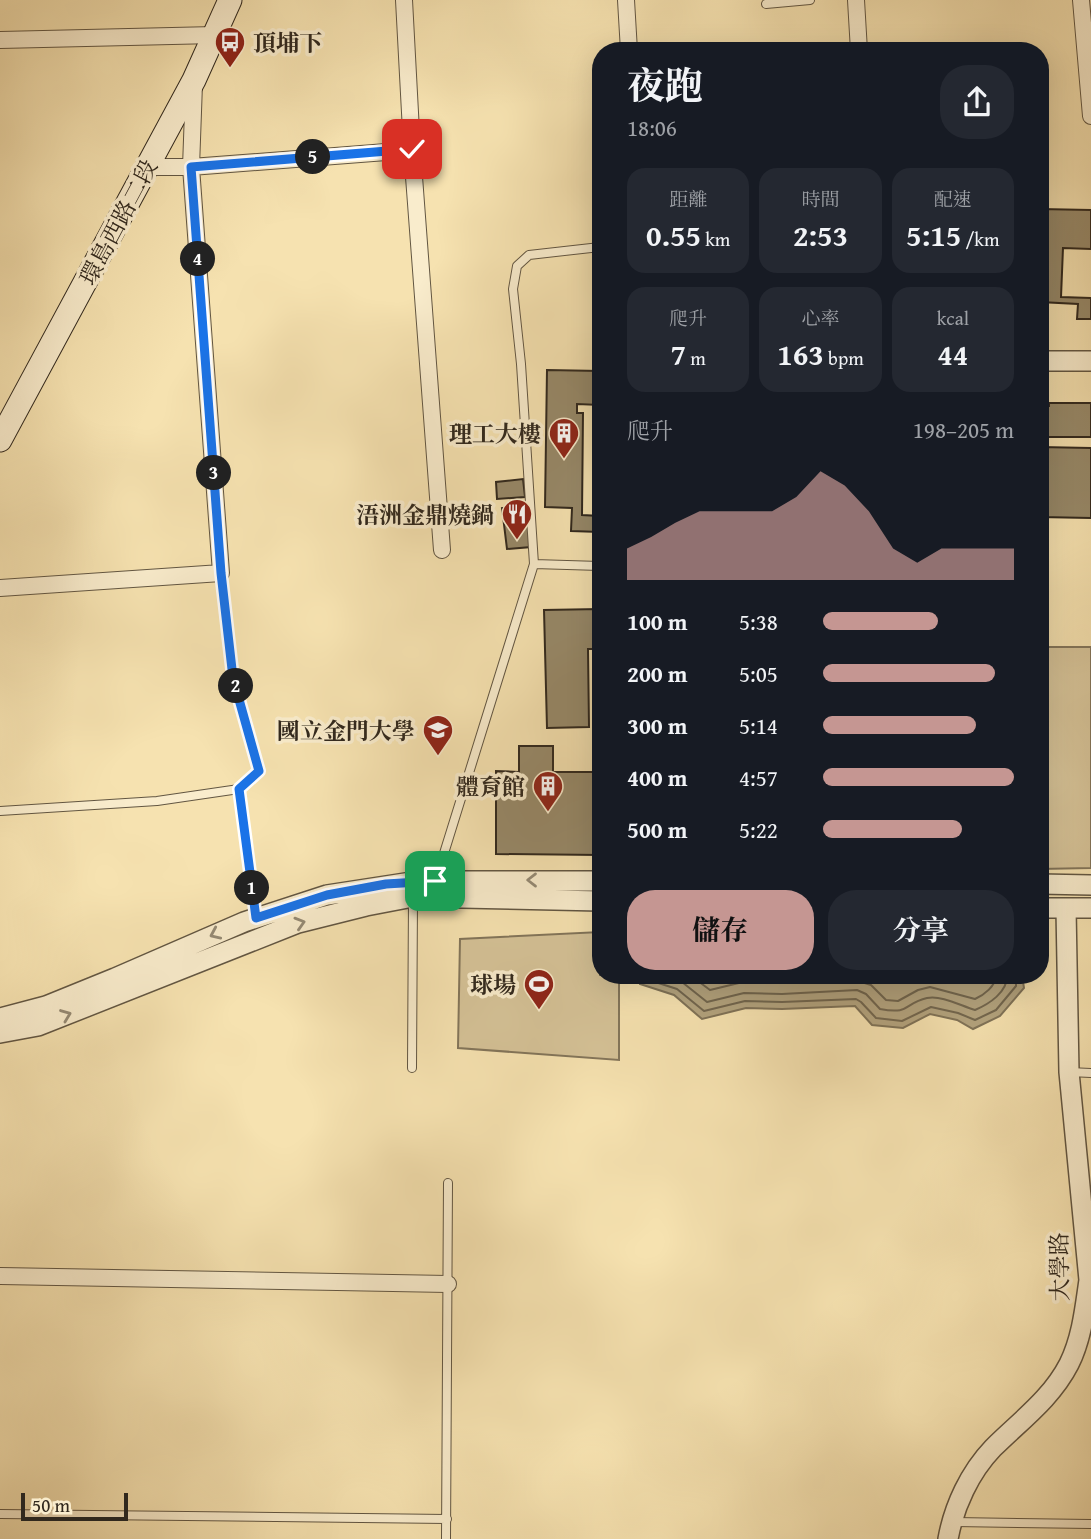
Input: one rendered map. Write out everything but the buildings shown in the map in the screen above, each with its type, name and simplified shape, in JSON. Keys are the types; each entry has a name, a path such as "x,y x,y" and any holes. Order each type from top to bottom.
{"main road":[{"name":"環島西路二段","path":"0,440 194,80 230,0"}],"street":[{"path":"404,0 412,149 442,551"},
{"path":"626,0 628,42"},
{"path":"856,0 858,42"},
{"path":"1081,0 1091,116"},
{"path":"0,40 215,35"},
{"path":"0,588 221,573 191,167 194,80"},
{"path":"148,167 191,167 412,149"},
{"path":"1049,361 1091,361"},
{"path":"0,1018 46,1006 256,918 327,895 386,884 435,881 592,881"},
{"path":"1049,884 1091,885"},
{"path":"0,1033 38,1026 298,923 366,906 413,897 592,901"},
{"path":"1049,908 1091,908"},
{"name":"大學路","path":"949,1530 968,1481 992,1450 1049,1394 1069,1365 1088,1309 1089,1280 1069,1072 1066,909"},
{"path":"0,1276 448,1284"}],"lane":[{"path":"766,4 810,0"},
{"path":"435,881 534,564 513,289 517,267 529,255 592,248"},
{"path":"534,564 592,566"},
{"path":"0,811 157,801 239,789 259,771 233,678 221,573"},
{"path":"239,789 256,918"},
{"path":"412,1068 413,897"},
{"path":"1069,1072 1091,1073"},
{"path":"446,1539 448,1183"},
{"path":"0,1514 447,1518"},
{"path":"949,1530 1091,1524"}],"shaded area":[{"path":"1049,647 1091,647 1091,868 1049,869"},
{"name":"球場","path":"592,932 592,984 619,984 619,1060 458,1048 460,939"}],"water":[{"path":"640,984 1023,984 1024,988 1000,1016 973,1029 957,1020 930,1014 903,1028 872,1025 855,1006 746,1008 702,1019 674,995"}],"place":[{"name":"頂埔下","path":"230,69"},
{"name":"理工大樓","path":"564,460"},
{"name":"浯洲金鼎燒鍋","path":"517,541"},
{"name":"國立金門大學","path":"438,757"},
{"name":"體育館","path":"548,813"},
{"name":"球場","path":"539,1011"}],"route":[{"path":"412,149 191,167 221,573 233,678 259,771 239,789 256,918 327,895 386,884 435,881"}]}
